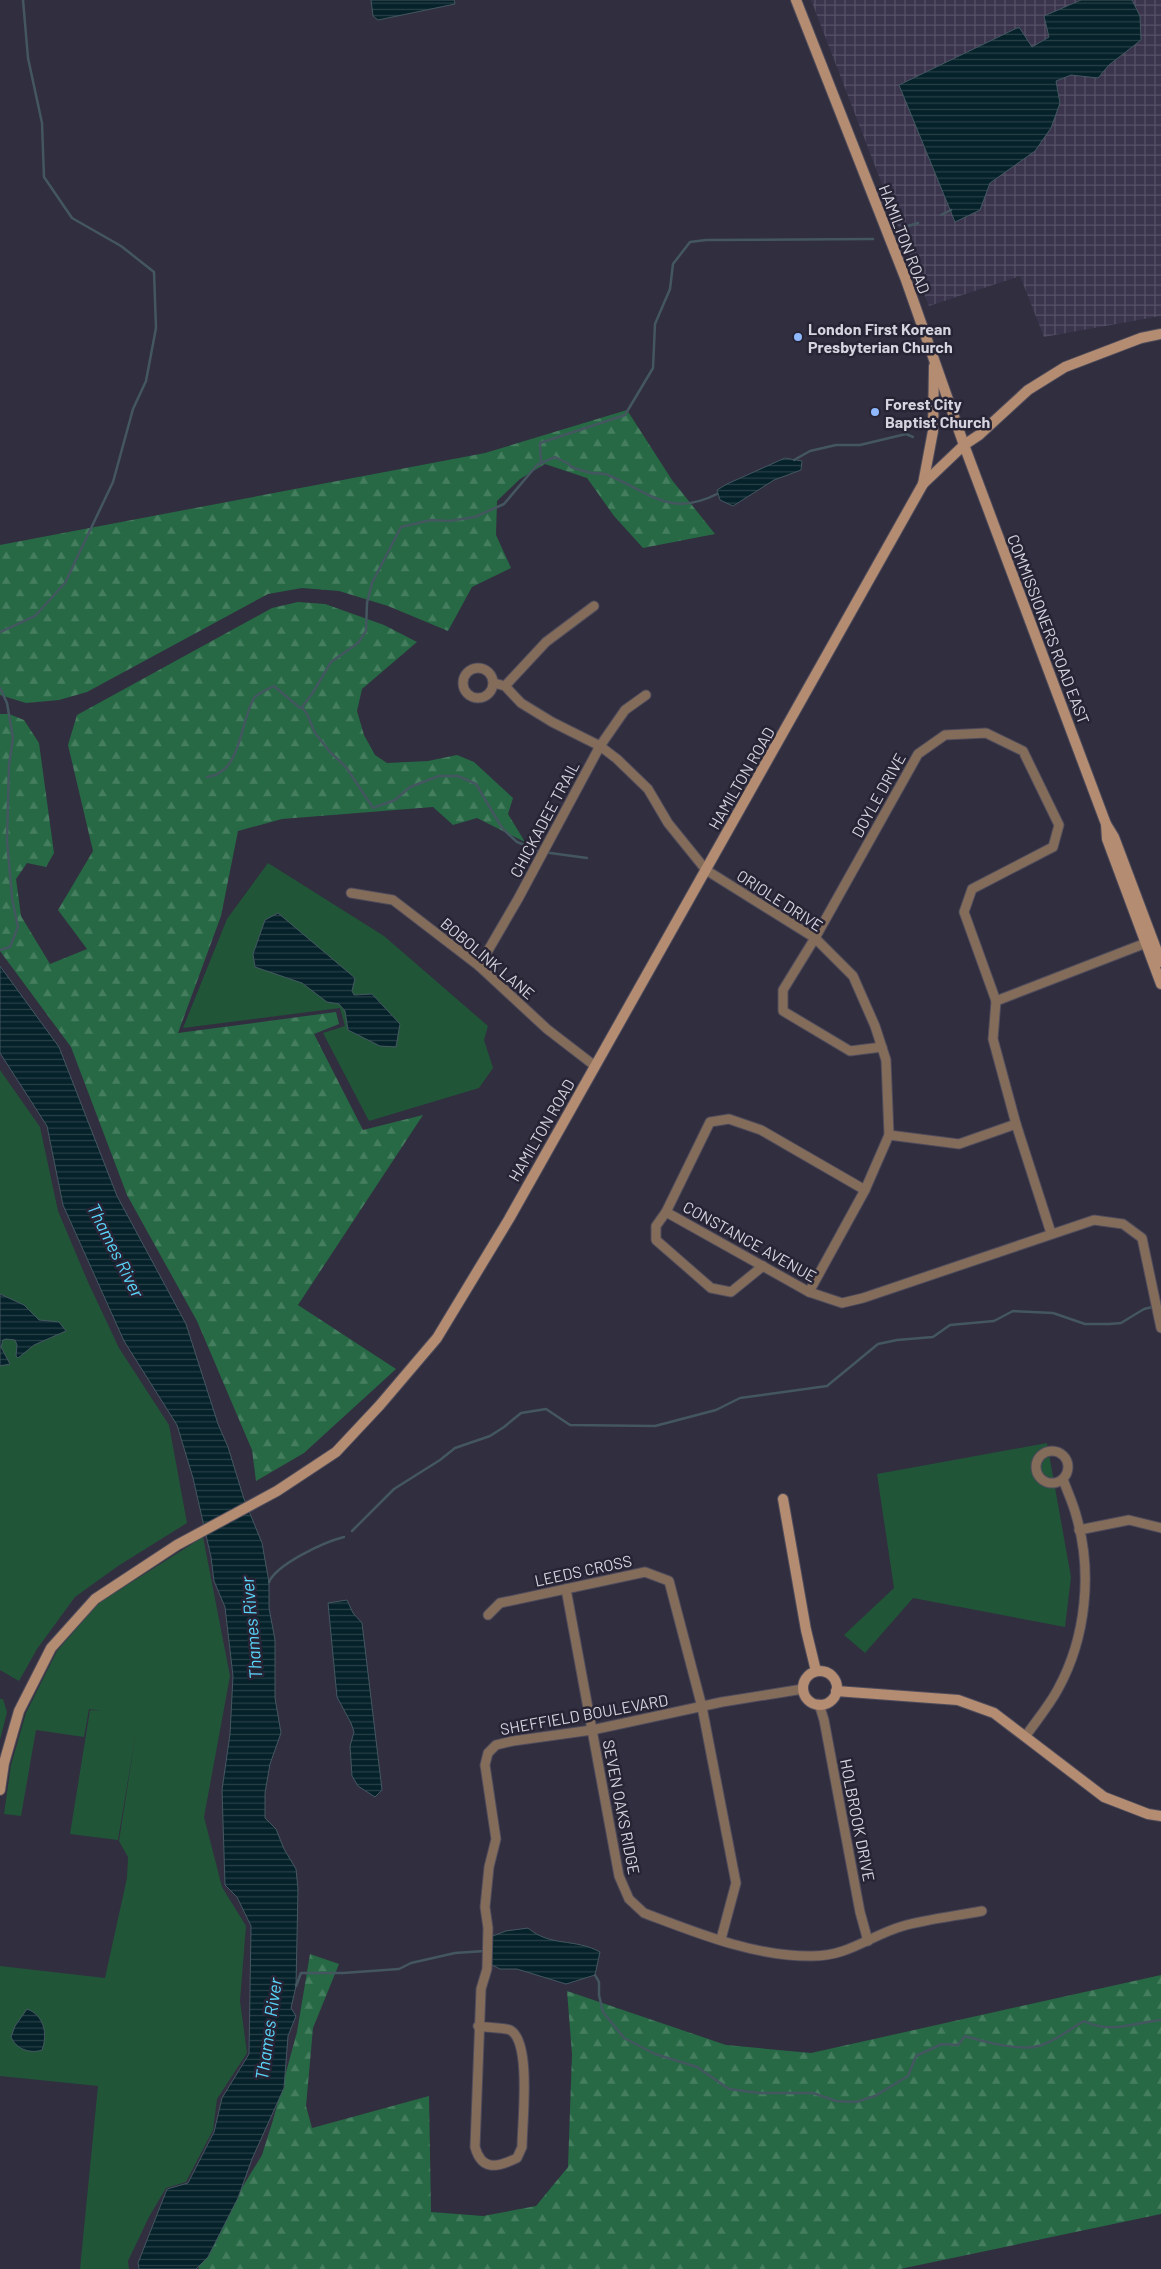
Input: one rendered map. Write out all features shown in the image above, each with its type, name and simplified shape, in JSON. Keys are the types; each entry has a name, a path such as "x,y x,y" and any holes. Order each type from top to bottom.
{"main road":[{"name":"HAMILTON ROAD","path":"0,1790 4,1763 19,1711 50,1648 95,1599 177,1545 262,1500 336,1452 380,1405 437,1338 503,1228 923,484 964,445 906,280 796,0"},
{"path":"964,445 979,435 1028,390 1065,367 1141,338 1161,334"},
{"path":"923,484 932,431 934,359"},
{"name":"COMMISSIONERS ROAD EAST","path":"964,445 1106,824 1114,836 1161,962"},
{"name":"COMMISSIONERS ROAD EAST","path":"1106,824 1107,839 1161,984"},
{"path":"783,1499 806,1630 816,1671"},
{"path":"816,1671 826,1672 833,1678 836,1691 828,1702 819,1704 806,1698 803,1689 808,1676 816,1671"},
{"path":"836,1691 958,1700 994,1713 1104,1797 1148,1814 1161,1816"}],"street":[{"path":"494,684 505,686 546,642 594,606"},
{"name":"ORIOLE DRIVE","path":"505,686 521,703 552,722 600,746 617,759 648,789 668,823 706,870 815,938 853,976 886,1060 889,1134 865,1190 809,1292"},
{"name":"CHICKADEE TRAIL","path":"478,966 518,899 600,746 625,710 646,695"},
{"name":"DOYLE DRIVE","path":"882,1047 850,1052 783,1011 783,990 815,938 918,754 945,736 986,733 1023,751 1059,825 1053,847 972,889 964,912 996,1001 993,1039 1016,1124 1051,1233"},
{"name":"BOBOLINK LANE","path":"351,893 393,900 478,966 547,1029 595,1066"},
{"path":"996,1001 1146,943"},
{"name":"CONSTANCE AVENUE","path":"865,1190 761,1130 729,1118 710,1122 666,1212 809,1292 842,1303 862,1298 1094,1220 1123,1224 1142,1238 1161,1328"},
{"path":"889,1134 959,1144 1016,1124"},
{"path":"666,1212 656,1226 656,1240 711,1288 731,1292 763,1266"},
{"path":"1025,1737 1056,1692 1076,1647 1085,1593 1084,1556 1077,1516 1063,1480"},
{"path":"1079,1530 1129,1520 1161,1528"},
{"name":"LEEDS CROSS","path":"488,1615 500,1603 645,1572 669,1580 695,1687 702,1707"},
{"name":"SEVEN OAKS RIDGE","path":"566,1589 619,1876 629,1899 644,1913 767,1953 814,1956 850,1950 903,1926 982,1911"},
{"name":"SHEFFIELD BOULEVARD","path":"478,2026 510,2030 520,2039 524,2057 522,2147 516,2158 495,2166 485,2164 478,2158 475,2147 478,2026 481,1990 487,1969 488,1928 486,1907 490,1867 496,1839 485,1765 488,1753 496,1745 513,1741 592,1730 702,1707 803,1689"},
{"name":"HOLBROOK DRIVE","path":"819,1704 824,1720 858,1902 868,1941"},
{"path":"702,1707 736,1883 721,1939"}],"shaded area":[{"path":"811,0 1161,0 1161,316 1044,337 1020,276 929,306"}],"green space":[{"path":"627,410 672,480 715,534 643,548 614,516 587,478 545,464 520,479 497,501 496,535 511,568 472,587 448,631 388,606 339,591 302,588 268,594 87,692 59,700 26,703 0,695 0,545 485,453"},
{"path":"298,602 325,604 384,625 417,642 362,689 357,711 364,735 375,755 387,763 428,761 457,755 474,762 513,798 508,814 525,842 477,818 453,825 433,807 282,819 238,831 221,916 178,1033 336,1012 339,1024 314,1034 363,1130 423,1115 298,1305 396,1369 304,1453 256,1481 252,1450 197,1321 127,1195 71,1047 0,951 0,714 9,714 24,720 39,743 54,853 46,867 27,863 16,879 21,916 50,964 87,949 58,910 93,851 68,745 77,715 272,608"},
{"path":"268,863 384,936 488,1026 484,1040 493,1068 479,1088 369,1121 323,1033 345,1026 340,1008 183,1028 227,919"},
{"path":"0,1070 40,1127 58,1211 119,1348 169,1425 187,1523 118,1566 75,1597 37,1649 19,1681 0,1670"},
{"path":"1047,1443 1071,1577 1065,1627 913,1598 865,1653 844,1635 894,1588 877,1474"},
{"path":"203,1537 230,1676 204,1817 222,1887 246,1926 240,2001 247,2053 217,2099 213,2130 186,2182 166,2188 149,2217 128,2261 129,2269 80,2269 98,2086 0,2076 0,1966 105,1978 127,1878 128,1857 119,1841 136,1732 118,1840 70,1834 90,1710 102,1711 89,1709 84,1737 36,1730 21,1816 4,1814 11,1765 26,1713 57,1651 99,1603"},
{"path":"0,1699 3,1699 7,1712 0,1740"},
{"path":"310,1954 339,1964 313,2028 306,2106 312,2128 429,2096 431,2212 483,2216 536,2206 568,2167 572,2054 567,1991 726,2045 811,2053 1161,1975 1161,2214 900,2269 199,2269 198,2260 262,2155 297,2032"}],"water":[{"path":"371,0 454,0 455,4 378,20 373,16"},
{"path":"1081,0 1132,0 1140,16 1141,40 1109,65 1098,78 1071,75 1056,81 1060,103 1051,128 1035,151 990,183 980,210 955,222 899,85 1019,27 1032,47 1049,37 1044,16"},
{"path":"785,458 802,461 801,470 774,480 733,506 720,500 717,490"},
{"path":"278,913 355,978 352,991 354,995 372,994 400,1024 396,1047 380,1046 348,1030 345,1011 339,1004 327,1002 302,983 255,967 253,954 265,920"},
{"name":"Thames River","path":"0,966 59,1047 117,1196 186,1324 244,1499 262,1543 269,1582 269,1608 275,1640 275,1698 281,1733 270,1764 265,1793 265,1818 276,1829 284,1849 296,1869 298,1889 296,1986 291,2008 296,2016 288,2036 284,2088 252,2159 238,2198 208,2257 196,2269 139,2269 138,2263 167,2189 188,2183 214,2132 222,2098 249,2054 251,1926 237,1897 225,1885 222,1790 230,1734 233,1676 225,1607 214,1581 211,1557 193,1478 177,1425 124,1341 63,1205 47,1126 0,1053"},
{"path":"0,1294 24,1305 39,1320 59,1322 66,1331 34,1345 18,1358 16,1356 17,1345 15,1340 3,1340 1,1347 10,1364 0,1366"},
{"path":"347,1600 353,1613 362,1623 382,1790 375,1797 358,1786 352,1776 350,1746 354,1732 337,1697 328,1603"},
{"path":"528,1928 545,1938 581,1945 600,1952 595,1975 566,1984 517,1969 500,1969 488,1963 490,1937 506,1931"},
{"path":"27,2009 41,2020 45,2038 42,2050 24,2050 16,2045 11,2037 15,2026"}],"waterway":[{"path":"0,632 35,616 65,583 113,482 133,409 146,381 156,328 154,272 121,246 72,218 44,177 42,123 28,58 23,0"},
{"path":"941,215 951,210"},
{"path":"902,228 918,223"},
{"path":"541,464 540,443 625,415 653,368 655,324 670,289 673,264 690,242 706,240 873,239"},
{"path":"794,460 810,451 836,445 860,445 906,434 913,437"},
{"path":"302,707 331,662 358,643 366,631 367,603 372,583 401,527 431,520 449,521 475,517 504,504 537,465 555,457 571,467 590,473 606,474 648,495 673,503 686,504 701,501 717,494"},
{"path":"207,777 218,774 227,767 238,746 254,698 274,686 300,708 302,707 315,733 330,752 346,767 373,808 395,800 410,787 439,776 458,776 476,784 502,828 517,842 543,852 587,858"},
{"path":"0,688 7,703 13,738 9,765 7,840 12,898 18,927 10,947 0,950"},
{"path":"352,1531 394,1489 440,1460 455,1448 490,1436 521,1413 546,1409 570,1425 655,1426 716,1410 740,1398 827,1386 878,1344 897,1340 933,1337 950,1325 994,1321 1013,1311 1053,1313 1085,1324 1121,1323 1144,1309 1161,1305"},
{"path":"269,1582 281,1568 291,1561 344,1537"},
{"path":"296,1986 301,1973 343,1973 399,1969 411,1963 455,1953 485,1951"},
{"path":"595,1975 599,1982 599,1995 603,2012 624,2038 655,2054 697,2067 729,2089 759,2093 813,2093 836,2101 856,2102 875,2096 908,2076 916,2056 942,2044 958,2045 965,2036 1002,2045 1031,2047 1050,2042 1084,2021 1103,2027 1122,2027 1161,2020"}],"place":[{"name":"London First Korean Presbyterian Church","path":"798,337"},
{"name":"Forest City Baptist Church","path":"875,412"}]}
